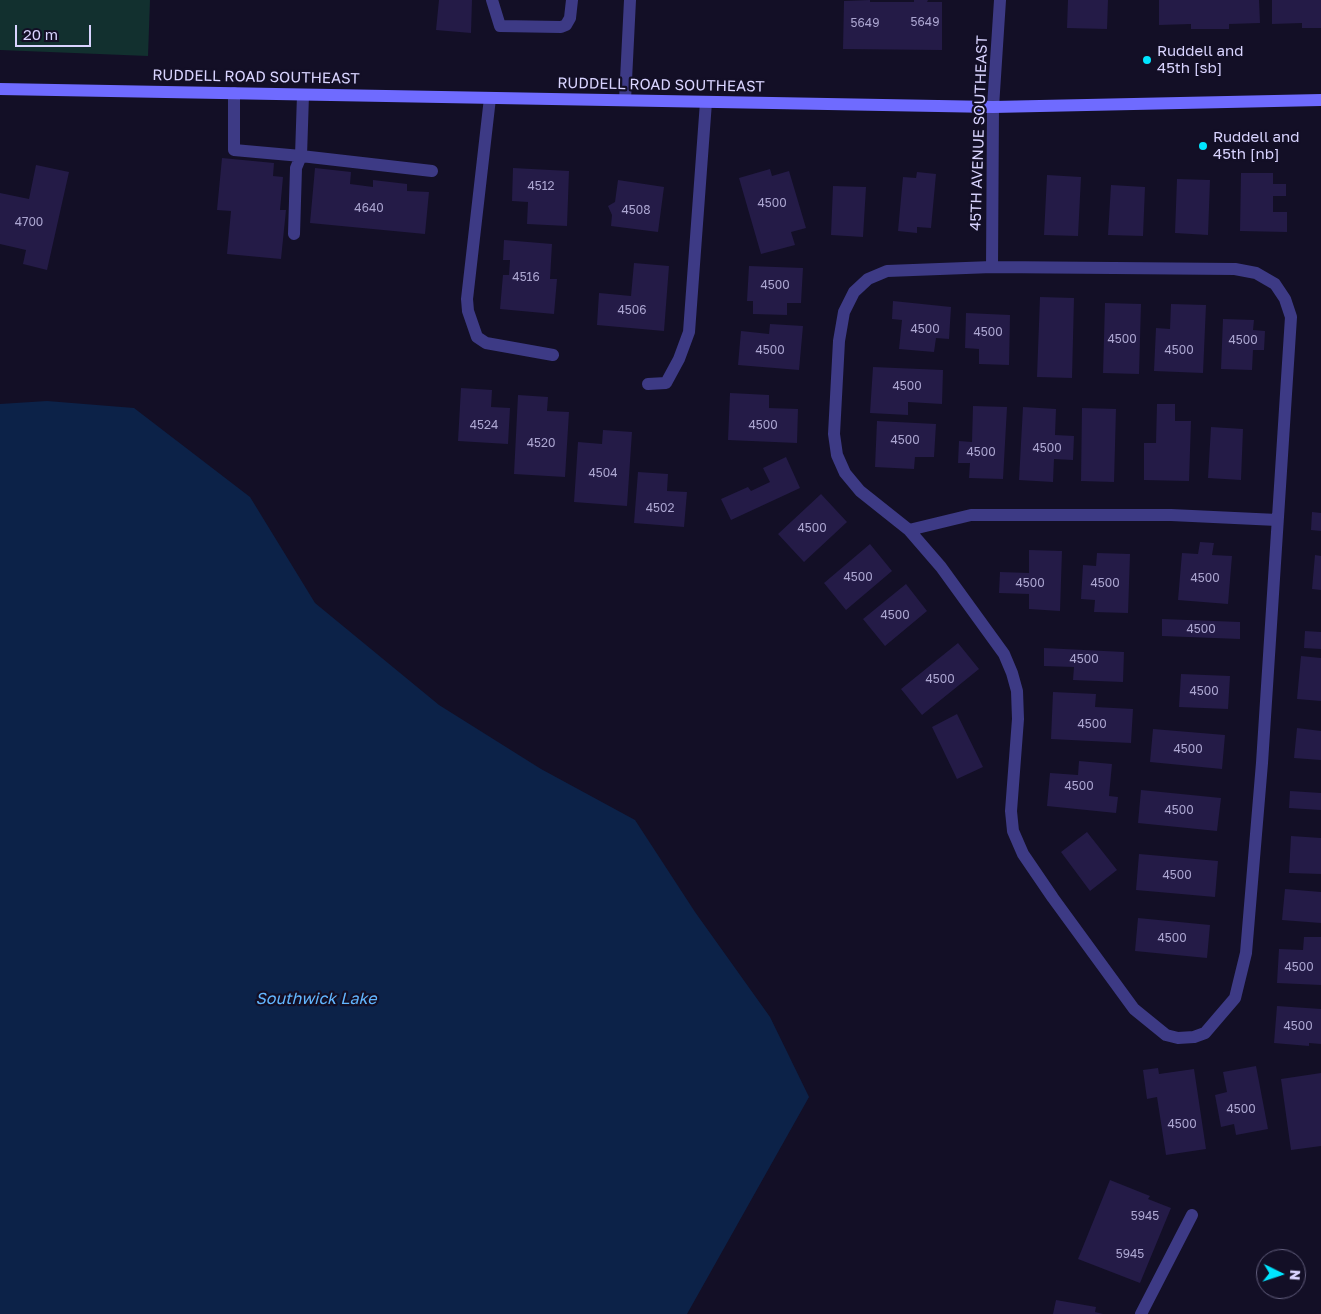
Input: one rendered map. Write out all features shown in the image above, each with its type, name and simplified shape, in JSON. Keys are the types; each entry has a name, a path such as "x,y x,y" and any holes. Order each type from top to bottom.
{"main road":[{"name":"RUDDELL ROAD SOUTHEAST","path":"0,89 993,107 1321,100"}],"street":[{"path":"492,0 500,26 561,27 566,25 570,18 572,0"},
{"path":"625,100 630,0"},
{"name":"45TH AVENUE SOUTHEAST","path":"992,267 993,107 1000,0"},
{"path":"234,93 234,150 432,171"},
{"path":"294,234 296,168 301,156 303,94"},
{"path":"490,98 469,284 468,310 477,337 486,342 553,355"},
{"path":"648,384 666,383 679,359 689,332 706,102"},
{"path":"992,267 1234,269 1256,273 1275,284 1285,299 1291,316 1291,342 1276,520 1262,764 1246,953 1242,976 1234,998 1205,1032 1194,1037 1178,1038 1166,1034 1134,1009 1023,854 1013,831 1011,811 1018,719 1017,691 1012,672 1004,654 940,567 909,530 860,491 845,473 837,455 834,434 839,341 844,312 854,292 868,279 887,271 992,267"},
{"path":"909,530 971,515 1171,515 1276,520"},
{"path":"1141,1314 1192,1215"}],"green space":[{"path":"0,0 150,0 148,56 0,50"}],"water":[{"name":"Southwick Lake","path":"47,401 134,408 250,497 315,603 439,705 541,769 635,820 695,912 770,1017 809,1097 687,1314 0,1314 0,404"}],"building":[{"path":"439,0 472,0 471,33 436,30"},
{"path":"870,0 870,2 914,2 914,0 928,0 927,2 942,2 942,50 843,49 844,1"},
{"path":"1068,0 1108,0 1107,29 1067,28"},
{"path":"1159,0 1259,0 1260,23 1229,24 1229,29 1191,29 1191,24 1159,25"},
{"path":"1272,0 1321,0 1321,28 1302,28 1302,23 1272,24"},
{"path":"222,158 274,163 273,176 283,177 280,210 286,210 281,259 227,254 231,211 217,210"},
{"path":"36,165 69,172 47,270 23,264 26,250 0,244 0,193 29,199"},
{"path":"315,168 351,172 350,184 373,187 373,180 407,184 407,191 429,192 425,234 310,223"},
{"path":"513,168 569,171 567,226 527,224 528,202 512,201"},
{"path":"770,169 772,176 789,171 806,228 791,232 795,245 761,254 739,178"},
{"path":"917,172 936,174 931,228 917,227 917,233 898,231 903,177 916,178"},
{"path":"1241,173 1273,173 1273,184 1286,184 1286,196 1273,196 1273,212 1287,212 1287,232 1240,231"},
{"path":"1047,175 1081,177 1078,236 1044,235"},
{"path":"1177,179 1210,180 1208,235 1175,233"},
{"path":"618,180 664,187 658,232 611,226 612,215 608,206 615,202"},
{"path":"1111,185 1145,187 1143,236 1108,235"},
{"path":"833,186 866,187 863,237 831,235"},
{"path":"504,240 552,244 550,279 557,279 554,314 500,309 503,275 509,275 510,260 503,260"},
{"path":"634,263 669,266 664,331 597,325 599,293 631,296"},
{"path":"749,266 803,268 801,303 787,303 787,315 753,314 753,301 747,301"},
{"path":"1040,297 1074,298 1072,378 1037,377"},
{"path":"893,301 951,307 949,339 936,338 934,352 899,349 902,320 892,319"},
{"path":"1105,303 1141,304 1139,374 1103,373"},
{"path":"1171,304 1206,305 1203,373 1154,371 1156,328 1170,329"},
{"path":"966,313 1010,315 1009,365 979,364 979,349 965,348"},
{"path":"1223,319 1254,320 1253,330 1265,331 1264,350 1253,350 1252,370 1221,369"},
{"path":"770,324 803,326 799,370 738,365 741,331 769,334"},
{"path":"873,367 943,370 942,404 908,402 908,415 870,413"},
{"path":"461,388 492,390 491,407 510,408 508,444 458,441"},
{"path":"730,393 769,395 769,408 798,409 797,443 728,440"},
{"path":"518,395 548,397 547,411 569,412 565,477 514,474"},
{"path":"1157,404 1175,404 1175,421 1191,421 1189,481 1144,480 1144,443 1156,443"},
{"path":"973,406 1007,407 1003,479 969,478 970,463 958,463 959,441 972,442"},
{"path":"1023,407 1056,409 1055,435 1074,436 1073,460 1054,459 1053,482 1019,480"},
{"path":"1082,408 1116,409 1114,482 1081,481"},
{"path":"877,421 936,424 934,457 915,457 914,469 875,467"},
{"path":"1211,427 1243,429 1241,480 1208,478"},
{"path":"603,430 632,432 627,506 574,502 578,442 602,444"},
{"path":"786,457 800,488 731,520 721,499 748,487 751,491 770,482 763,468"},
{"path":"638,472 668,474 667,491 687,492 684,527 634,523"},
{"path":"821,494 847,522 804,562 778,534"},
{"path":"1312,512 1321,513 1321,531 1311,530"},
{"path":"1200,542 1214,543 1212,555 1232,556 1228,604 1178,600 1182,553 1198,554"},
{"path":"870,544 892,571 846,610 824,583"},
{"path":"1029,550 1062,551 1060,611 1029,609 1029,594 999,593 1000,572 1029,573"},
{"path":"1097,553 1130,554 1128,613 1094,612 1095,600 1081,599 1083,565 1096,566"},
{"path":"1315,555 1321,556 1321,590 1312,589"},
{"path":"906,584 927,611 885,646 863,619"},
{"path":"1162,619 1240,622 1240,639 1162,636"},
{"path":"1305,631 1321,632 1321,649 1304,648"},
{"path":"958,643 979,669 922,715 901,689"},
{"path":"1044,648 1124,652 1123,682 1073,680 1074,667 1044,666"},
{"path":"1301,656 1321,658 1321,701 1297,699"},
{"path":"1181,674 1230,676 1228,709 1179,707"},
{"path":"1053,692 1096,694 1095,707 1133,709 1131,743 1051,739"},
{"path":"957,714 983,767 957,779 932,727"},
{"path":"1297,728 1321,731 1321,760 1294,758"},
{"path":"1153,729 1225,735 1222,769 1150,762"},
{"path":"1079,761 1112,764 1109,796 1118,797 1116,813 1047,806 1050,773 1078,775"},
{"path":"1141,790 1221,798 1217,831 1138,823"},
{"path":"1290,791 1321,793 1321,810 1289,808"},
{"path":"1087,832 1117,870 1090,891 1061,852"},
{"path":"1291,836 1321,838 1321,874 1289,873"},
{"path":"1139,854 1218,861 1215,897 1136,890"},
{"path":"1285,889 1321,892 1321,923 1282,920"},
{"path":"1138,918 1210,925 1207,958 1135,951"},
{"path":"1304,937 1321,937 1321,985 1277,983 1279,949 1303,950"},
{"path":"1277,1006 1321,1009 1321,1044 1309,1043 1309,1046 1274,1043"},
{"path":"1256,1066 1268,1129 1236,1135 1234,1124 1221,1127 1215,1095 1227,1092 1223,1072"},
{"path":"1158,1068 1159,1074 1194,1069 1206,1149 1166,1155 1157,1097 1147,1099 1143,1070"},
{"path":"1321,1073 1321,1146 1291,1150 1281,1079"},
{"path":"1110,1180 1150,1196 1148,1199 1171,1208 1140,1283 1078,1259"},
{"path":"1056,1300 1096,1307 1095,1312 1103,1314 1053,1314"}],"place":[{"name":"Ruddell and 45th [sb]","path":"1147,60"},
{"name":"Ruddell and 45th [nb]","path":"1203,146"}]}
